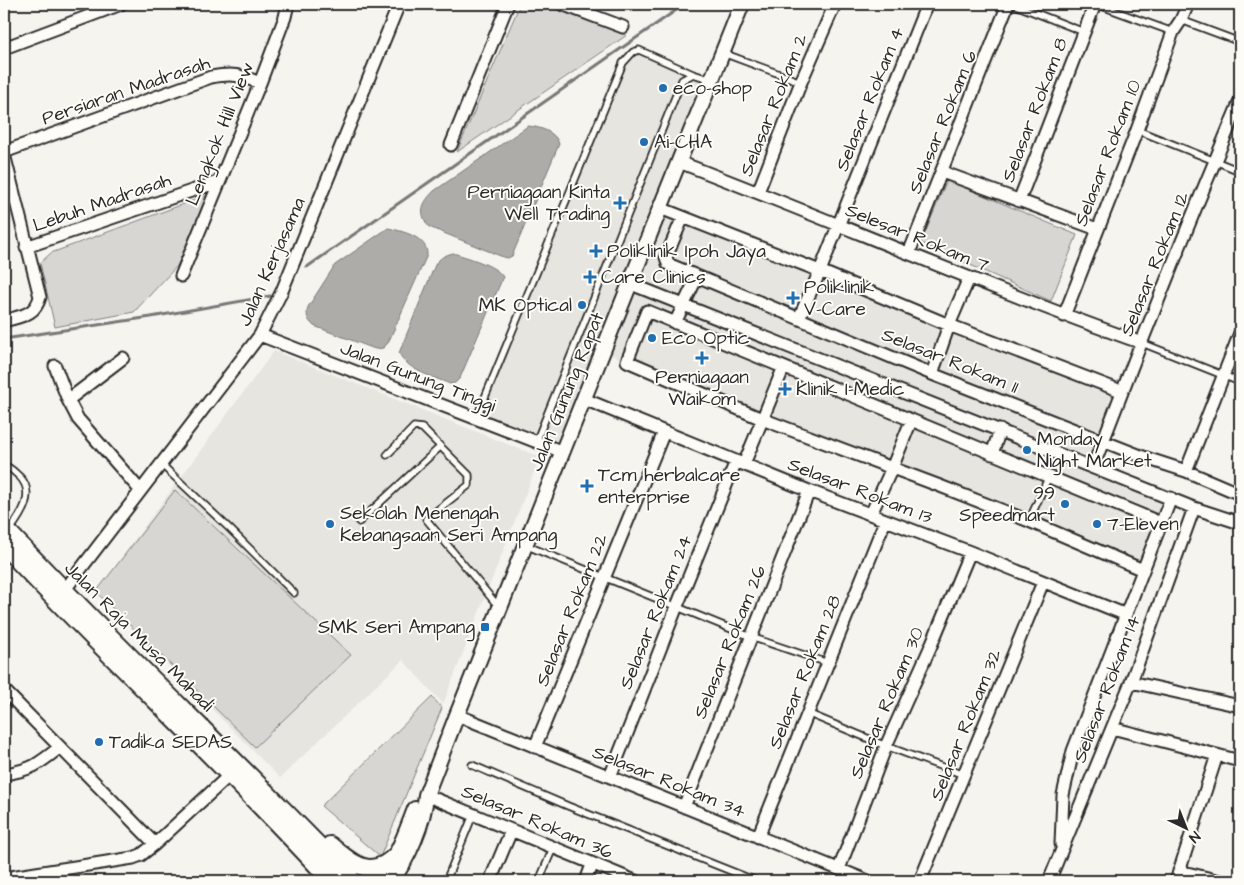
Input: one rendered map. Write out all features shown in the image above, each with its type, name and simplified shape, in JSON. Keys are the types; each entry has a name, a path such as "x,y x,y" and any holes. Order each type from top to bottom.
{"main road":[{"name":"Jalan Raja Musa Mahadi","path":"5,535 60,595 234,771 330,881"},
{"name":"Jalan Raja Musa Mahadi","path":"234,771 309,834 353,881"},
{"path":"309,834 319,835 359,866 381,866 388,863 397,854"}],"street":[{"path":"4,48 121,4"},
{"name":"Lengkok Hill View","path":"181,276 286,17 288,4"},
{"name":"Jalan Kerjasama","path":"60,595 260,334 282,291 399,4"},
{"path":"451,144 508,4"},
{"path":"562,4 623,27"},
{"name":"Jalan Gunung Rapat","path":"391,881 408,852 425,807 426,795 457,715 742,4"},
{"name":"Selasar Rokam 2","path":"758,192 801,82 835,4"},
{"name":"Selasar Rokam 4","path":"798,318 820,271 927,4"},
{"name":"Selasar Rokam 6","path":"909,253 1008,4"},
{"name":"Selasar Rokam 8","path":"1019,200 1095,4"},
{"name":"Selasar Rokam 10","path":"1064,316 1137,130 1173,32 1188,4"},
{"name":"Persiaran Madrasah","path":"4,153 211,77 231,74 260,83"},
{"name":"Selasar Rokam 12","path":"1093,467 1121,391 1240,101"},
{"path":"4,153 40,297 38,305 32,312 4,321"},
{"name":"Selesar Rokam 7","path":"679,162 1064,316 1142,343"},
{"path":"942,172 1097,229"},
{"name":"Lebuh Madrasah","path":"26,247 218,182"},
{"path":"660,208 820,271 949,325 1121,391"},
{"name":"Selasar Rokam 11","path":"683,217 666,257 668,264 932,374 1146,458 1186,471 1240,494"},
{"path":"676,323 697,277"},
{"path":"932,374 968,278"},
{"path":"631,284 1194,508 1240,523"},
{"path":"1142,570 1029,521 762,419 627,361 647,312 1161,523"},
{"path":"1186,471 1240,333"},
{"name":"Jalan Gunung Tinggi","path":"260,334 563,452"},
{"path":"68,400 123,358"},
{"path":"55,366 68,400 78,419 140,490"},
{"name":"Selasar Rokam 24","path":"610,776 677,606 783,369"},
{"name":"Selasar Rokam 13","path":"584,399 810,492 970,552 1124,614"},
{"path":"871,514 911,421"},
{"path":"992,454 1000,430"},
{"name":"Selasar Rokam 22","path":"535,747 664,432"},
{"name":"Selasar Rokam 26","path":"684,807 750,637 810,492"},
{"path":"1061,851 1063,796 1073,751 1124,614 1171,498"},
{"name":"Selasar Rokam 14","path":"1049,881 1131,682 1194,508"},
{"name":"Selasar Rokam 28","path":"758,837 885,520"},
{"name":"Selasar Rokam 30","path":"839,869 886,746 970,552"},
{"name":"Selasar Rokam 32","path":"920,881 1044,582"},
{"path":"1131,682 1240,706"},
{"path":"4,690 155,844"},
{"name":"Selasar Rokam 34","path":"457,715 868,881"},
{"path":"1112,728 1240,761"},
{"path":"4,774 29,769 60,747"},
{"path":"1217,755 1177,876 1220,881"},
{"path":"4,878 133,858 141,855 234,771"},
{"name":"Jalan Gunung Rapat","path":"377,881 390,867 417,804 426,795"},
{"name":"Selasar Rokam 36","path":"426,795 592,865 635,881"},
{"path":"490,881 511,831"},
{"path":"586,881 592,865"}],"lane":[{"path":"1013,4 1084,32"},
{"path":"1095,4 1173,32"},
{"path":"1181,20 1240,42"},
{"path":"476,419 623,63 633,52 639,50 693,74 712,80"},
{"path":"722,53 801,82"},
{"path":"536,442 682,80 693,74"},
{"path":"1137,130 1240,171"},
{"path":"1142,343 1240,382"},
{"path":"387,455 414,427 418,426 469,475 469,485 426,520 500,608"},
{"path":"359,522 440,447"},
{"path":"161,464 230,528 294,593"},
{"path":"4,466 15,472 27,489 22,514 5,535"},
{"path":"1029,521 1048,478"},
{"path":"525,545 750,637 828,663"},
{"path":"807,713 886,746 964,775"},
{"path":"472,765 568,806 756,881"},
{"path":"446,881 473,815"},
{"path":"539,881 553,848"}],"shaded area":[{"path":"520,4 540,4 627,35 457,152"},
{"path":"633,47 712,82 660,210 1122,392 1093,467 1172,498 1138,567 604,352 563,451 476,419"},
{"path":"528,126 551,133 559,144 512,256 508,258 503,257 429,227 423,217 423,208 434,191"},
{"path":"947,180 1077,235 1051,301 921,243"},
{"path":"208,195 177,266 134,312 55,327 40,263 51,253"},
{"path":"388,228 407,233 419,239 426,249 427,255 388,343 383,348 375,349 314,326 308,317 308,307 335,265"},
{"path":"453,253 488,265 503,277 460,378 455,383 450,384 414,369 399,353 435,265 442,257"},
{"name":"Sekolah Menengah Kebangsaan Seri Ampang","path":"274,351 540,457 443,704 403,660 280,778 96,592"},
{"path":"175,490 351,655 255,747 96,592"},
{"path":"432,697 442,708 380,857 321,806"}],"waterway":[{"path":"307,267 685,4"},
{"path":"4,339 151,317 270,296"}],"place":[{"name":"eco-shop","path":"663,88"},
{"name":"Ai-CHA","path":"644,142"},
{"name":"Perniagaan Kinta Well Trading","path":"620,203"},
{"name":"Poliklinik Ipoh Jaya","path":"596,251"},
{"name":"Care Clinics","path":"590,277"},
{"name":"Poliklinik V-Care","path":"793,298"},
{"name":"MK Optical","path":"582,305"},
{"name":"Eco Optic","path":"652,338"},
{"name":"Perniagaan Waikom","path":"702,358"},
{"name":"Klinik I-Medic","path":"785,389"},
{"name":"Monday Night Market","path":"1027,450"},
{"name":"Tcm herbalcare enterprise","path":"587,486"},
{"name":"99 Speedmart","path":"1065,504"},
{"name":"Sekolah Menengah Kebangsaan Seri Ampang","path":"330,524"},
{"name":"7-Eleven","path":"1097,524"},
{"name":"SMK Seri Ampang","path":"485,627"},
{"name":"Tadika SEDAS","path":"99,742"}]}
